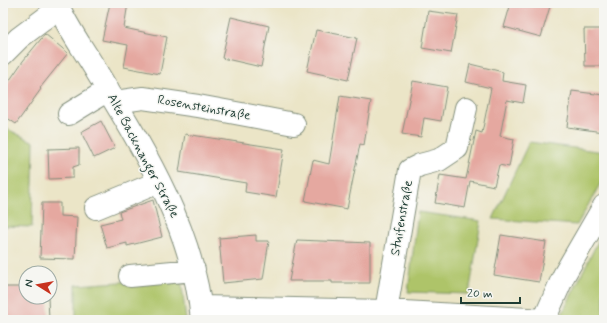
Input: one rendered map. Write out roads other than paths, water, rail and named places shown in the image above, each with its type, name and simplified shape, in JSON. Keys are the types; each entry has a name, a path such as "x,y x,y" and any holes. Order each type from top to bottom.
{"street":[{"path":"3,54 19,38 58,6"},
{"name":"Alte Backnanger Straße","path":"58,6 112,96 159,182 177,219 191,256 202,314"},
{"path":"69,114 112,96"},
{"name":"Rosensteinstraße","path":"112,96 143,98 198,106 294,124"},
{"name":"Stuifenstraße","path":"386,312 410,170 420,165 439,160 457,148 466,108"},
{"path":"96,208 159,182"},
{"path":"202,314 386,312 545,320 564,275 604,206"},
{"path":"130,276 194,270"}]}
